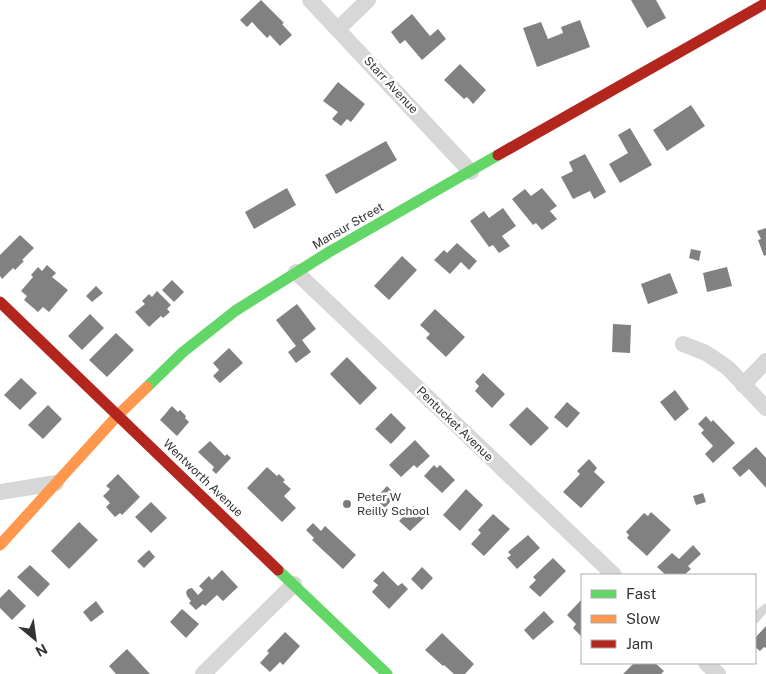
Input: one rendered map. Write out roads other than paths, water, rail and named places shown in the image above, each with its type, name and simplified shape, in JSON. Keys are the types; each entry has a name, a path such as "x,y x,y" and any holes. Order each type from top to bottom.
{"street":[{"name":"Starr Avenue","path":"310,0 471,172"},
{"path":"338,29 368,0"},
{"name":"Mansur Street","path":"0,545 118,415 182,352 235,311 296,272 766,3"},
{"name":"Pentucket Avenue","path":"296,272 613,574"},
{"name":"Wentworth Avenue","path":"0,302 387,674"},
{"path":"683,344 706,352 728,368 766,408"},
{"path":"743,385 766,361"},
{"path":"0,492 56,483"},
{"path":"203,674 294,584"}],"lane":[{"path":"756,618 766,608"}],"place":[{"name":"Peter W Reilly School","path":"347,504"}]}
